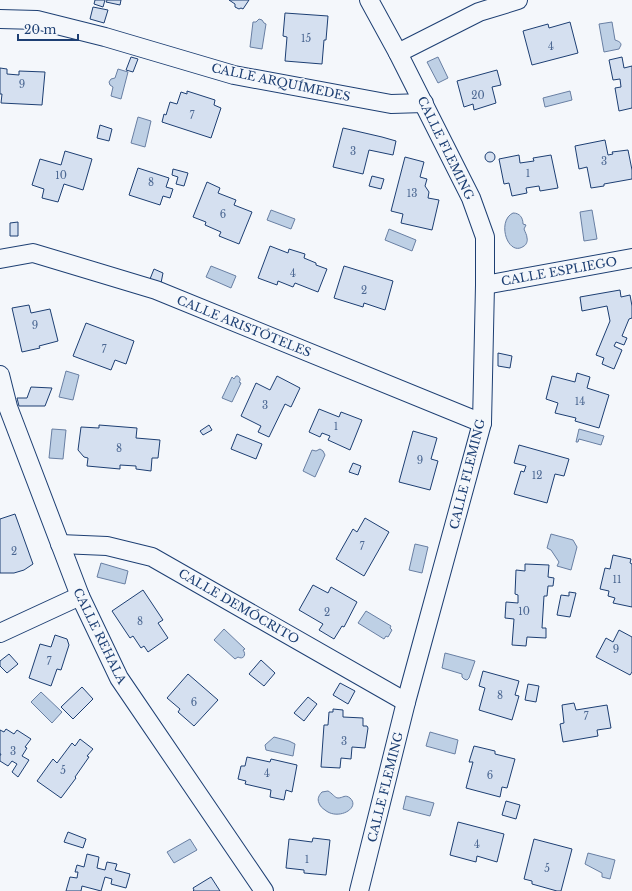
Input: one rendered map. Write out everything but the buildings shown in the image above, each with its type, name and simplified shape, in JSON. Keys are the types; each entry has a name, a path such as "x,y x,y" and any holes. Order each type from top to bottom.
{"street":[{"name":"CALLE FLEMING","path":"359,891 406,702 482,423 485,284 485,237 471,198 424,103 369,0"},
{"path":"398,53 479,12 518,0"},
{"name":"CALLE ARQUÍMEDES","path":"0,19 37,20 105,37 234,75 391,104 424,103"},
{"name":"CALLE ARISTÓTELES","path":"0,259 33,253 156,290 482,423"},
{"name":"CALLE ESPLIEGO","path":"485,284 632,258"},
{"name":"CALLE REHALA","path":"0,375 4,408 80,596 119,678 264,891"},
{"name":"CALLE DEMÓCRITO","path":"60,544 107,546 152,557 406,702"},
{"path":"0,632 80,596"}],"water":[{"path":"259,19 266,24 262,49 250,47 253,22 256,22"},
{"path":"612,22 615,40 620,42 621,45 619,49 604,52 599,24"},
{"path":"438,57 448,78 438,83 427,62"},
{"path":"118,69 128,72 121,99 111,96 113,87 109,82 111,79 115,78"},
{"path":"570,91 572,100 545,107 543,98"},
{"path":"138,117 151,121 145,147 131,143"},
{"path":"271,210 295,219 291,229 267,220"},
{"path":"592,210 597,239 584,241 580,212"},
{"path":"513,213 519,215 522,218 523,224 526,225 524,229 527,236 527,242 525,245 518,248 513,247 509,243 505,230 505,223 508,217"},
{"path":"389,229 416,240 412,251 385,240"},
{"path":"211,266 236,276 231,288 206,277"},
{"path":"66,371 79,375 73,400 59,397"},
{"path":"238,376 240,380 239,382 241,383 232,402 222,398 232,377 234,379"},
{"path":"52,429 66,430 63,459 49,458"},
{"path":"579,429 604,436 601,445 579,439 578,442 576,442"},
{"path":"320,449 325,455 315,477 303,471 312,450 316,451"},
{"path":"551,534 573,540 577,547 571,570 557,566 559,562 551,550 547,548"},
{"path":"415,544 428,547 422,573 409,570"},
{"path":"101,563 128,571 125,584 97,577"},
{"path":"366,611 391,626 390,628 392,630 388,637 386,636 384,639 358,623"},
{"path":"224,629 245,649 243,650 245,654 243,657 238,657 235,659 214,640"},
{"path":"445,653 475,661 467,680 462,677 462,674 442,668"},
{"path":"41,692 62,712 52,723 31,702"},
{"path":"430,732 458,740 455,754 426,746"},
{"path":"274,737 295,744 293,756 266,750 265,745"},
{"path":"328,791 337,798 345,796 350,798 353,802 353,806 342,814 330,813 321,806 318,800 322,792"},
{"path":"406,796 434,803 430,816 403,809"},
{"path":"190,839 197,850 174,863 167,852"},
{"path":"588,853 615,860 610,879 602,877 602,873 585,864"}]}
